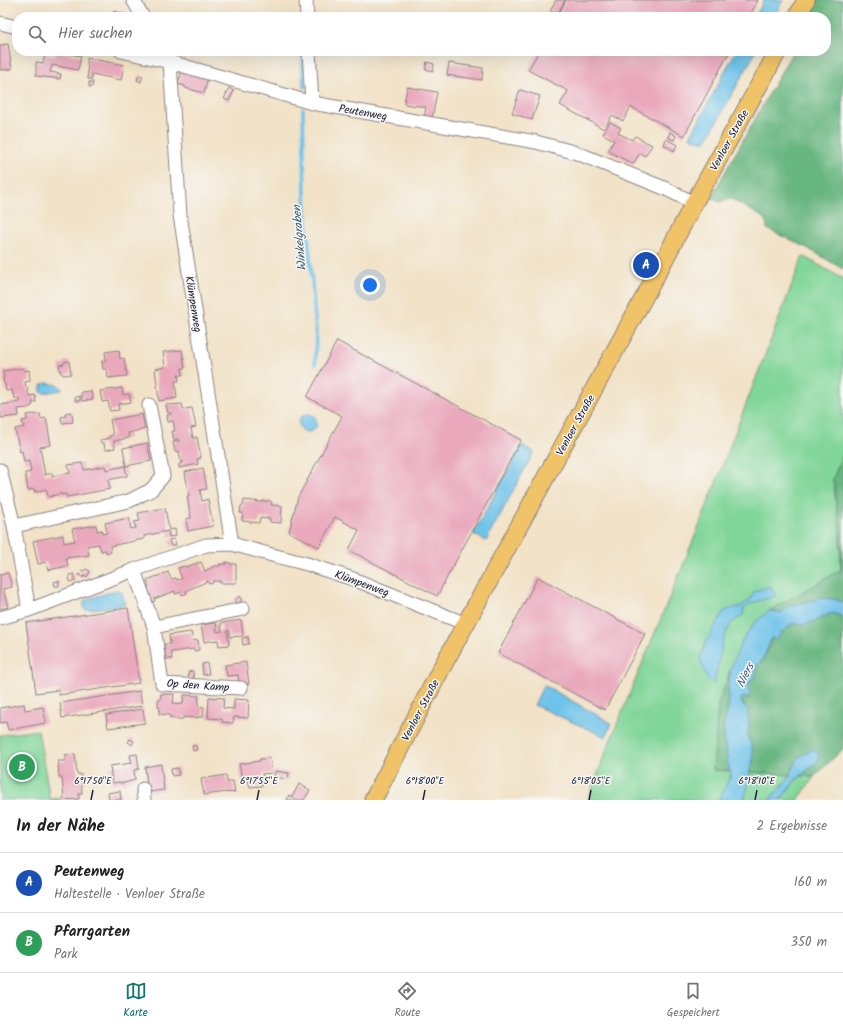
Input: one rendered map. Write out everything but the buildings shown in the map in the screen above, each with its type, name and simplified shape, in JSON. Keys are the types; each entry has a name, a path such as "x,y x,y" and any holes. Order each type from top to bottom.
{"main road":[{"path":"800,12 806,0"},
{"name":"Venloer Straße","path":"373,800 441,669 775,56"}],"street":[{"path":"133,0 140,12"},
{"path":"306,0 307,12"},
{"path":"0,23 12,26"},
{"name":"Peutenweg","path":"166,56 312,103 536,142 577,153 664,188 694,203"},
{"name":"Klümpenweg","path":"166,56 180,215 232,544"},
{"path":"309,56 312,103"},
{"path":"14,526 129,501 151,490 163,476 149,405"},
{"path":"0,470 14,526 29,610"},
{"name":"Klümpenweg","path":"0,618 29,610 134,570 206,545 232,544 307,564 353,579 466,624"},
{"name":"Op den Kamp","path":"134,570 154,627 162,684 241,688"},
{"path":"154,627 243,609"}],"green space":[{"path":"816,0 843,0 843,269 807,248 767,229 766,219 731,199 719,202 711,197 790,56 831,56 831,12 810,12"},
{"path":"803,256 843,279 843,454 833,479 840,531 841,570 769,611 714,770 730,771 731,775 719,800 588,800 608,746 700,524"},
{"path":"843,454 843,603 835,599 816,600 789,606 781,613 769,611 841,570 840,531 833,479"},
{"path":"832,613 843,617 843,749 814,777 801,776 818,761 798,758 790,775 750,772 753,762 752,748 747,734 749,724 741,698 750,697 748,687 749,682 753,679 756,667 763,659 773,637 783,632 792,623 804,625"},
{"path":"731,668 728,686 729,705 723,729 730,771 713,770 718,704"},
{"path":"38,730 50,799 61,798 61,800 0,800 0,735"},
{"path":"750,772 790,775 769,800 744,800"},
{"path":"801,776 814,777 798,800 780,800 796,780"}],"water":[{"path":"764,0 783,0 777,12 758,12"},
{"path":"733,56 753,56 706,141 700,141 690,137"},
{"path":"47,383 58,385 62,388 62,390 44,393 41,392 41,386"},
{"path":"304,414 312,414 317,419 315,430 312,432 304,432 299,427 299,419"},
{"path":"522,445 534,452 486,541 473,534"},
{"path":"770,586 776,596 752,603 744,608 743,615 731,623 723,639 714,684 709,681 700,659 706,642 724,611 741,606 751,599 753,592"},
{"path":"117,590 122,592 125,605 85,610 83,602 85,600"},
{"name":"Niers","path":"818,598 835,599 843,603 843,617 832,613 803,625 792,623 783,632 781,632 779,637 775,640 772,637 763,659 756,667 756,674 749,682 748,687 750,697 741,698 742,704 747,708 749,724 747,734 752,748 753,762 750,769 749,782 744,800 719,800 731,775 723,729 729,705 728,686 731,668 741,643 754,623 769,611 781,613 789,606 816,600"},
{"path":"544,685 611,723 606,737 534,705"},
{"path":"813,749 819,754 818,761 796,780 780,800 769,800 789,778 798,758"}],"waterway":[{"name":"Winkelgraben","path":"302,56 304,87"},
{"name":"Winkelgraben","path":"303,109 305,196 316,332 315,364"}],"place":[{"name":"Peutenweg","path":"646,265"},
{"name":"Pfarrgarten","path":"22,767"}]}
